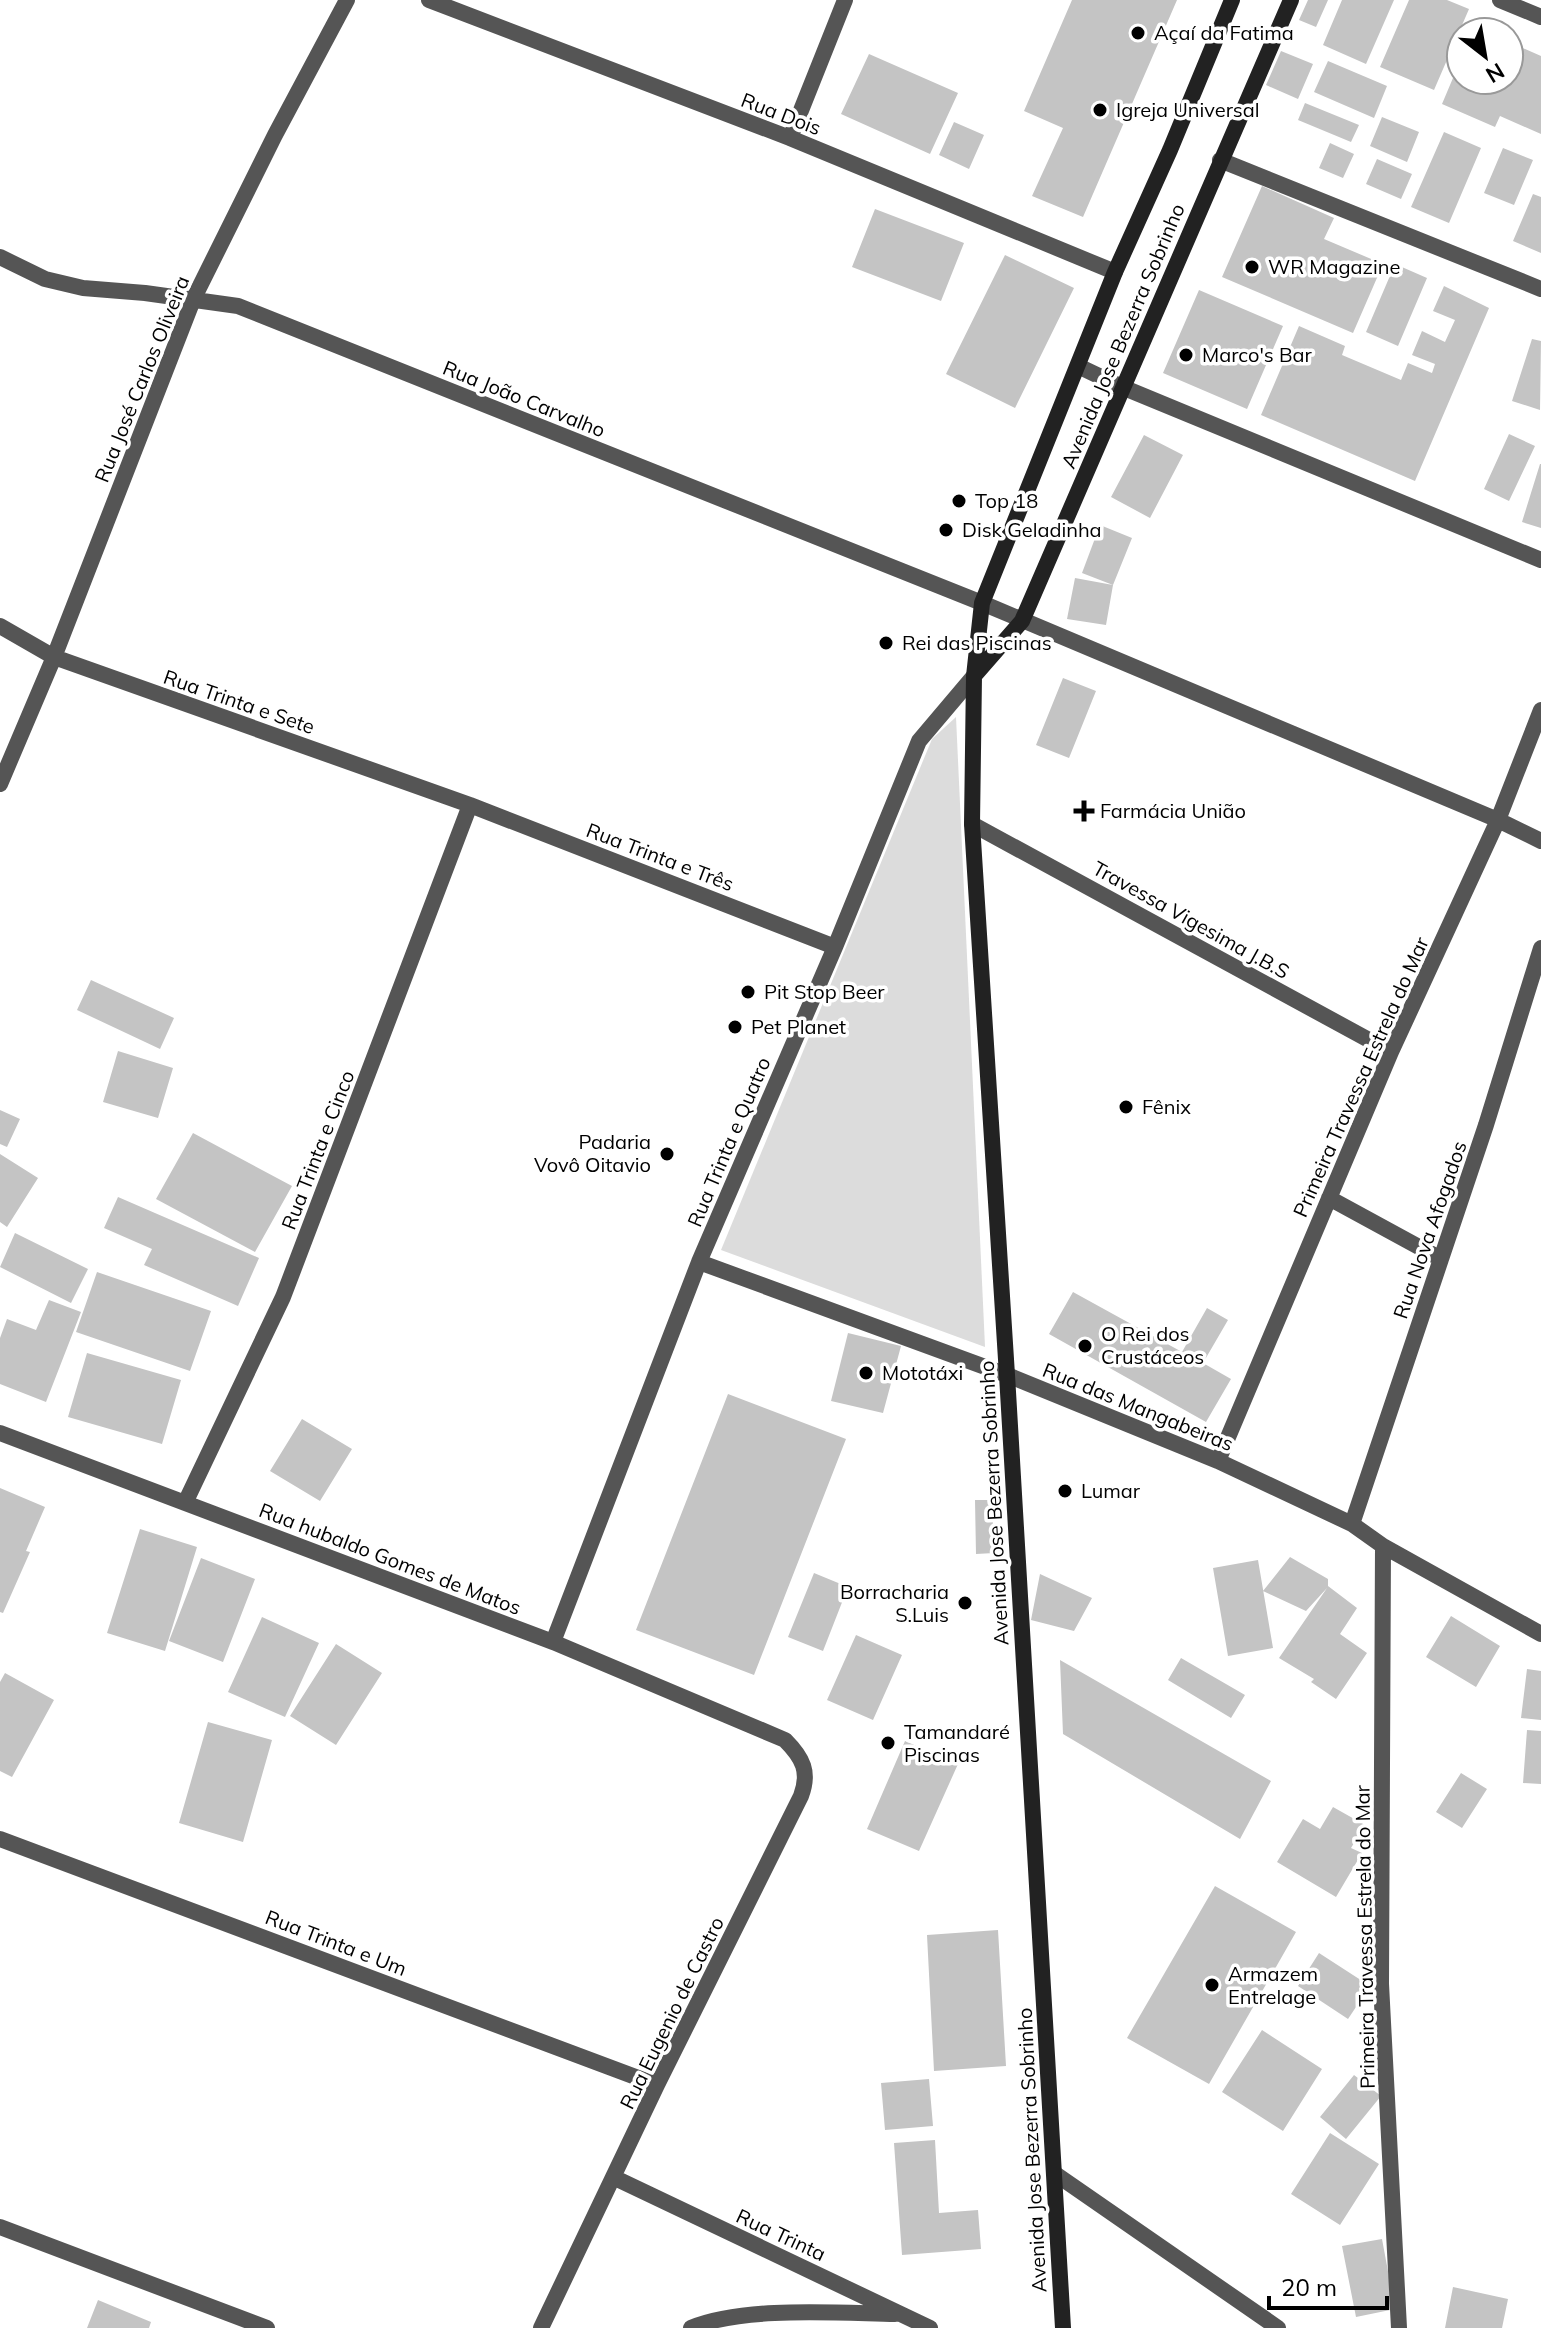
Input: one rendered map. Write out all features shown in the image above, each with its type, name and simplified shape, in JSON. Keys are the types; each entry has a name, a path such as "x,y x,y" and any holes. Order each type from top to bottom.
{"main road":[{"name":"Avenida Jose Bezerra Sobrinho","path":"1063,2328 972,824 974,676 982,603 1115,272 1232,0"},
{"name":"Avenida Jose Bezerra Sobrinho","path":"974,676 1022,621 1291,0"}],"street":[{"name":"Rua José Carlos Oliveira","path":"0,784 54,657 193,300 275,135 347,0"},
{"name":"Rua Dois","path":"429,0 790,138 1115,272"},
{"path":"790,138 845,0"},
{"path":"1500,0 1541,17"},
{"path":"1220,160 1541,289"},
{"name":"Rua João Carvalho","path":"0,257 45,279 83,288 238,306 982,603 1498,820 1541,841"},
{"path":"1078,366 1541,560"},
{"name":"Rua Trinta e Sete","path":"0,626 54,657 470,805"},
{"name":"Rua Trinta e Quatro","path":"553,1642 699,1262 835,947 919,741 974,676"},
{"name":"Primeira Travessa Estrela do Mar","path":"1218,1461 1391,1052 1498,820 1541,710"},
{"name":"Rua Trinta e Três","path":"470,805 835,947"},
{"name":"Rua Trinta e Cinco","path":"185,1503 283,1297 470,805"},
{"name":"Travessa Vigesima J.B.S","path":"972,824 1391,1052"},
{"name":"Rua Nova Afogados","path":"1352,1524 1541,948"},
{"path":"1329,1198 1441,1259"},
{"name":"Rua das Mangabeiras","path":"699,1262 1007,1375 1218,1461 1352,1524 1383,1546 1541,1634"},
{"name":"Rua hubaldo Gomes de Matos","path":"0,1433 553,1642 763,1730"},
{"name":"Primeira Travessa Estrela do Mar","path":"1383,1546 1381,1984 1399,2328"},
{"name":"Rua Eugenio de Castro","path":"541,2328 808,1779 804,1763 796,1751 785,1740 763,1730"},
{"name":"Rua Trinta e Um","path":"0,1839 657,2085"},
{"path":"1054,2173 1278,2328"},
{"name":"Rua Trinta","path":"615,2178 930,2328"},
{"path":"0,2227 267,2328"},
{"path":"691,2328 708,2321 793,2312 901,2314"}],"shaded area":[{"path":"956,717 985,1347 721,1250 932,739"}],"building":[{"path":"1072,0 1177,0 1083,217 1032,196 1063,128 1024,111"},
{"path":"1308,0 1328,0 1316,27 1299,20"},
{"path":"1342,0 1394,0 1366,64 1323,45"},
{"path":"1409,0 1447,0 1469,9 1466,16 1445,16 1445,65 1434,90 1380,67"},
{"path":"1525,49 1541,56 1541,134 1500,116 1495,127 1442,104 1445,96 1525,96"},
{"path":"1281,51 1313,64 1298,99 1266,85"},
{"path":"869,54 958,93 930,154 841,114"},
{"path":"1328,61 1387,86 1374,118 1314,92"},
{"path":"1305,103 1359,125 1351,142 1298,120"},
{"path":"1382,117 1419,132 1407,162 1370,146"},
{"path":"954,122 984,135 969,169 939,155"},
{"path":"1444,132 1481,148 1449,223 1411,207"},
{"path":"1330,143 1354,154 1343,178 1319,168"},
{"path":"1503,148 1533,160 1514,205 1484,193"},
{"path":"1377,159 1412,174 1401,199 1366,184"},
{"path":"1262,186 1334,218 1324,239 1383,264 1353,333 1222,277"},
{"path":"1533,194 1541,197 1541,253 1513,241"},
{"path":"875,209 964,243 941,301 852,267"},
{"path":"1005,255 1074,288 1015,408 946,374"},
{"path":"1395,264 1427,278 1398,346 1366,332"},
{"path":"1444,286 1489,308 1415,481 1261,415 1299,326 1345,346 1342,355 1401,380 1408,363 1432,373 1435,364 1412,355 1422,331 1445,342 1455,320 1433,311"},
{"path":"1199,290 1283,326 1247,409 1163,373"},
{"path":"1532,339 1541,341 1540,410 1512,401"},
{"path":"1509,434 1535,446 1509,501 1484,489"},
{"path":"1144,435 1183,455 1150,518 1111,497"},
{"path":"1541,464 1541,528 1522,522"},
{"path":"1100,525 1132,538 1113,585 1082,573"},
{"path":"1075,578 1113,585 1106,625 1067,619"},
{"path":"1063,678 1096,691 1069,758 1036,745"},
{"path":"91,980 174,1018 160,1049 77,1010"},
{"path":"118,1051 173,1068 158,1118 103,1102"},
{"path":"0,1110 20,1119 7,1147 0,1144"},
{"path":"193,1133 292,1186 255,1252 156,1199"},
{"path":"0,1154 38,1178 7,1227 0,1222"},
{"path":"118,1197 259,1258 238,1306 144,1265 152,1249 104,1228"},
{"path":"15,1233 88,1269 71,1303 0,1267"},
{"path":"97,1272 211,1311 190,1371 76,1332"},
{"path":"1073,1292 1182,1352 1207,1308 1228,1320 1203,1363 1231,1379 1206,1422 1049,1334"},
{"path":"49,1300 81,1312 46,1402 0,1384 0,1338 7,1319 36,1330"},
{"name":"Mototáxi","path":"848,1333 901,1346 883,1413 831,1401"},
{"path":"87,1353 181,1380 162,1444 68,1417"},
{"path":"728,1394 846,1439 754,1675 636,1630"},
{"path":"302,1419 352,1449 320,1501 270,1471"},
{"path":"0,1488 45,1507 26,1551 30,1552 3,1613 0,1612"},
{"path":"975,1500 992,1500 994,1553 976,1554"},
{"path":"140,1529 197,1547 165,1651 107,1633"},
{"path":"1290,1557 1328,1579 1328,1586 1357,1608 1340,1634 1367,1653 1336,1699 1311,1682 1314,1679 1279,1658 1327,1588 1306,1611 1263,1591"},
{"path":"201,1558 255,1579 223,1662 169,1641"},
{"path":"1258,1560 1273,1648 1228,1656 1213,1568"},
{"path":"814,1573 848,1587 823,1651 788,1637"},
{"path":"1040,1574 1092,1598 1074,1631 1031,1620"},
{"path":"1451,1616 1500,1646 1476,1687 1426,1657"},
{"path":"262,1617 319,1643 285,1717 228,1692"},
{"path":"856,1635 902,1655 873,1720 827,1700"},
{"path":"336,1644 382,1673 336,1745 290,1716"},
{"path":"1181,1658 1245,1695 1231,1718 1168,1680"},
{"path":"1060,1660 1271,1781 1240,1839 1063,1734"},
{"path":"1527,1669 1541,1671 1541,1720 1521,1718"},
{"path":"5,1673 54,1700 12,1777 0,1771 0,1682"},
{"path":"208,1722 272,1740 243,1842 179,1823"},
{"path":"1527,1730 1541,1731 1541,1784 1523,1783"},
{"path":"905,1741 958,1764 919,1851 867,1829"},
{"path":"1461,1773 1487,1789 1462,1828 1436,1812"},
{"path":"1333,1807 1365,1825 1351,1848 1362,1853 1336,1897 1277,1862 1303,1819 1320,1829"},
{"name":"Armazem Entrelage","path":"1215,1886 1296,1932 1209,2084 1127,2038"},
{"path":"998,1930 1006,2066 934,2071 927,1935"},
{"path":"1319,1953 1370,1986 1348,2019 1298,1986"},
{"path":"1262,2030 1322,2069 1283,2131 1222,2092"},
{"path":"1354,2075 1381,2096 1346,2139 1320,2117"},
{"path":"929,2079 933,2126 885,2130 881,2083"},
{"path":"1330,2133 1379,2164 1340,2225 1291,2194"},
{"path":"935,2140 939,2213 978,2210 981,2249 902,2255 894,2143"},
{"path":"1382,2239 1395,2309 1356,2317 1342,2246"},
{"path":"1453,2287 1508,2299 1502,2328 1445,2328"},
{"path":"98,2300 151,2322 149,2328 87,2328"}],"place":[{"name":"Açaí da Fatima","path":"1138,33"},
{"name":"Igreja Universal","path":"1100,110"},
{"name":"WR Magazine","path":"1252,267"},
{"name":"Marco's Bar","path":"1186,355"},
{"name":"Top 18","path":"959,501"},
{"name":"Disk Geladinha","path":"946,530"},
{"name":"Rei das Piscinas","path":"886,643"},
{"name":"Farmácia União","path":"1084,811"},
{"name":"Pit Stop Beer","path":"748,992"},
{"name":"Pet Planet","path":"735,1027"},
{"name":"Fênix","path":"1126,1107"},
{"name":"Padaria Vovô Oitavio","path":"667,1154"},
{"name":"O Rei dos Crustáceos","path":"1085,1346"},
{"name":"Mototáxi","path":"866,1373"},
{"name":"Lumar","path":"1065,1491"},
{"name":"Borracharia S.Luis","path":"965,1603"},
{"name":"Tamandaré Piscinas","path":"888,1743"},
{"name":"Armazem Entrelage","path":"1212,1985"}]}
